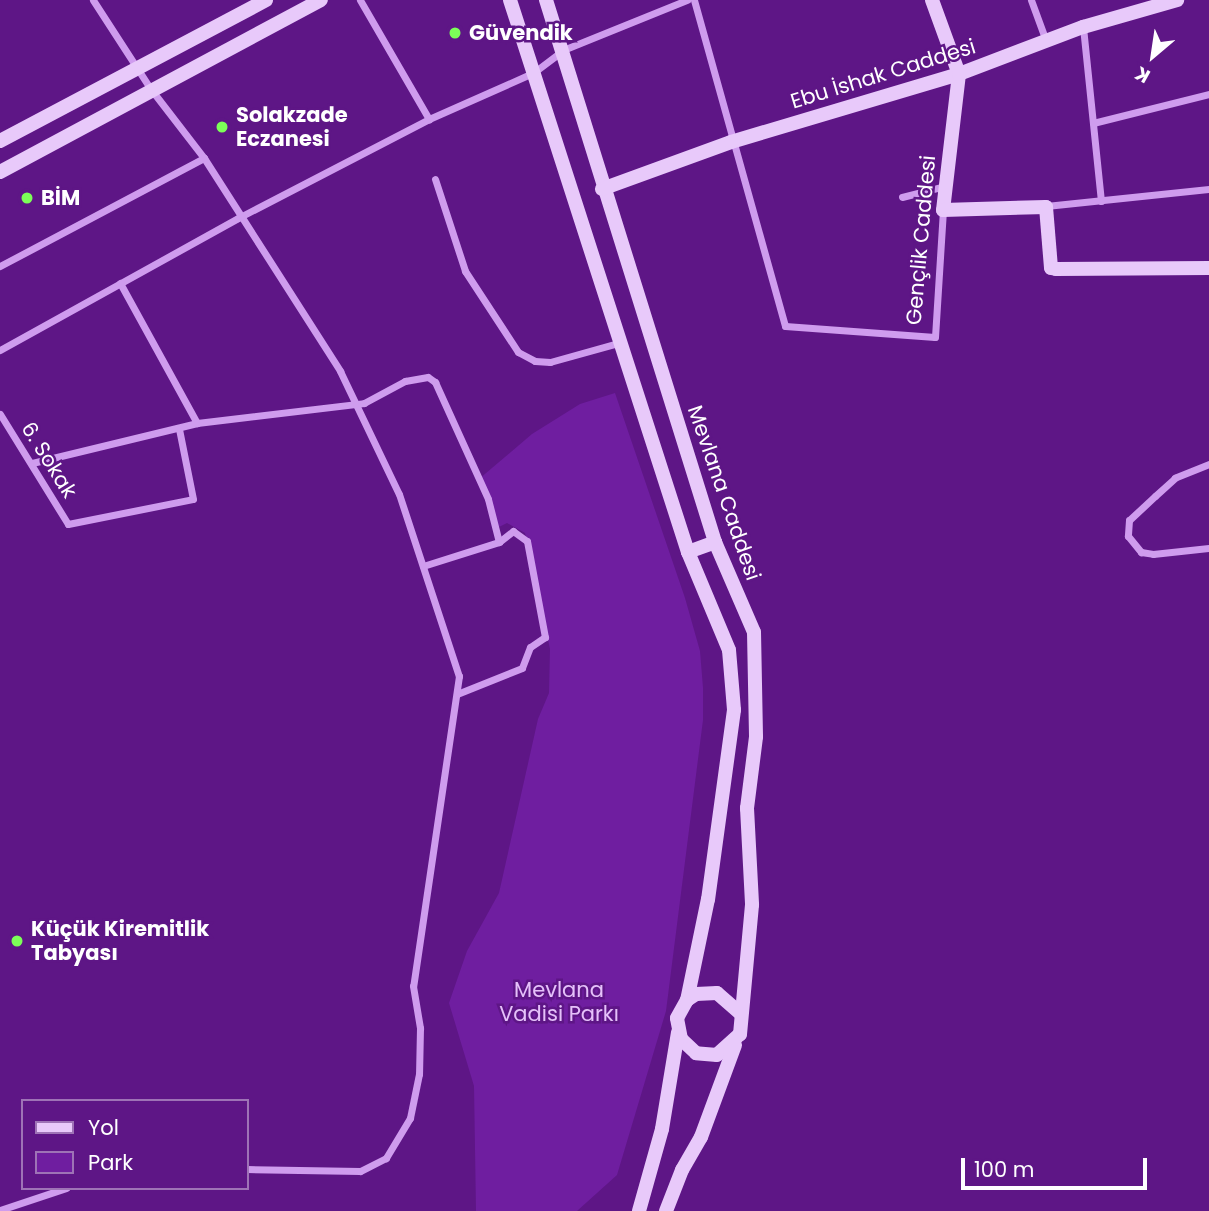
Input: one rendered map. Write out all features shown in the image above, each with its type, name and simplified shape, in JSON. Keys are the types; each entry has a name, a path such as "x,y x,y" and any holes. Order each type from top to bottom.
{"street":[{"path":"93,0 150,88 204,158 238,218 340,371 399,494 460,676 413,986 420,1028 419,1074 410,1118 386,1158 359,1171 248,1169"},
{"path":"0,141 266,0"},
{"path":"0,172 150,88 321,0"},
{"path":"360,0 429,119"},
{"path":"510,0 688,552 729,650 734,710 708,899 687,1000 677,1018 678,1032 662,1129 639,1211"},
{"name":"Mevlana Caddesi","path":"546,0 602,189 715,542 754,632 756,737 747,808 752,905 740,1013"},
{"path":"0,349 238,218 429,119 533,73 563,50 687,0"},
{"name":"Gençlik Caddesi","path":"694,0 731,142 785,326 936,337 945,186 959,74 932,0"},
{"path":"1031,0 1046,42"},
{"name":"Ebu İshak Caddesi","path":"602,189 731,142 959,74 1083,27 1178,0"},
{"path":"1083,27 1101,201"},
{"path":"1093,123 1209,94"},
{"path":"0,266 204,158"},
{"path":"435,178 465,271 518,352 535,362 550,362 622,342"},
{"path":"902,197 945,186"},
{"path":"943,211 1045,206 1209,189"},
{"path":"1045,206 1051,268 1209,268"},
{"path":"120,283 197,423"},
{"path":"32,463 197,423 378,398 405,381 428,377 435,382 488,499 499,542"},
{"name":"6. Sokak","path":"0,414 68,524 193,499 179,429"},
{"path":"1209,464 1175,478 1129,520 1128,536 1141,552 1153,554 1209,548"},
{"path":"423,566 499,542 513,531 527,541 545,637 530,647 523,668 457,694"},
{"path":"688,552 715,542"},
{"path":"666,1211 682,1170 701,1137 740,1034 740,1013 717,993 687,1000"},
{"path":"678,1032 687,1048 707,1056 717,1055 735,1044"},
{"path":"0,1210 60,1190"}],"green space":[{"name":"Mevlana Vadisi Parkı","path":"615,393 685,598 700,651 703,720 666,1011 617,1175 577,1211 476,1211 474,1086 449,1003 467,951 499,893 538,719 549,693 550,649 525,533 507,523 495,529 479,479 532,434 580,404"}],"place":[{"name":"Güvendik","path":"455,33"},
{"name":"Solakzade Eczanesi","path":"222,127"},
{"name":"BİM","path":"27,198"},
{"name":"Küçük Kiremitlik Tabyası","path":"17,941"}]}
